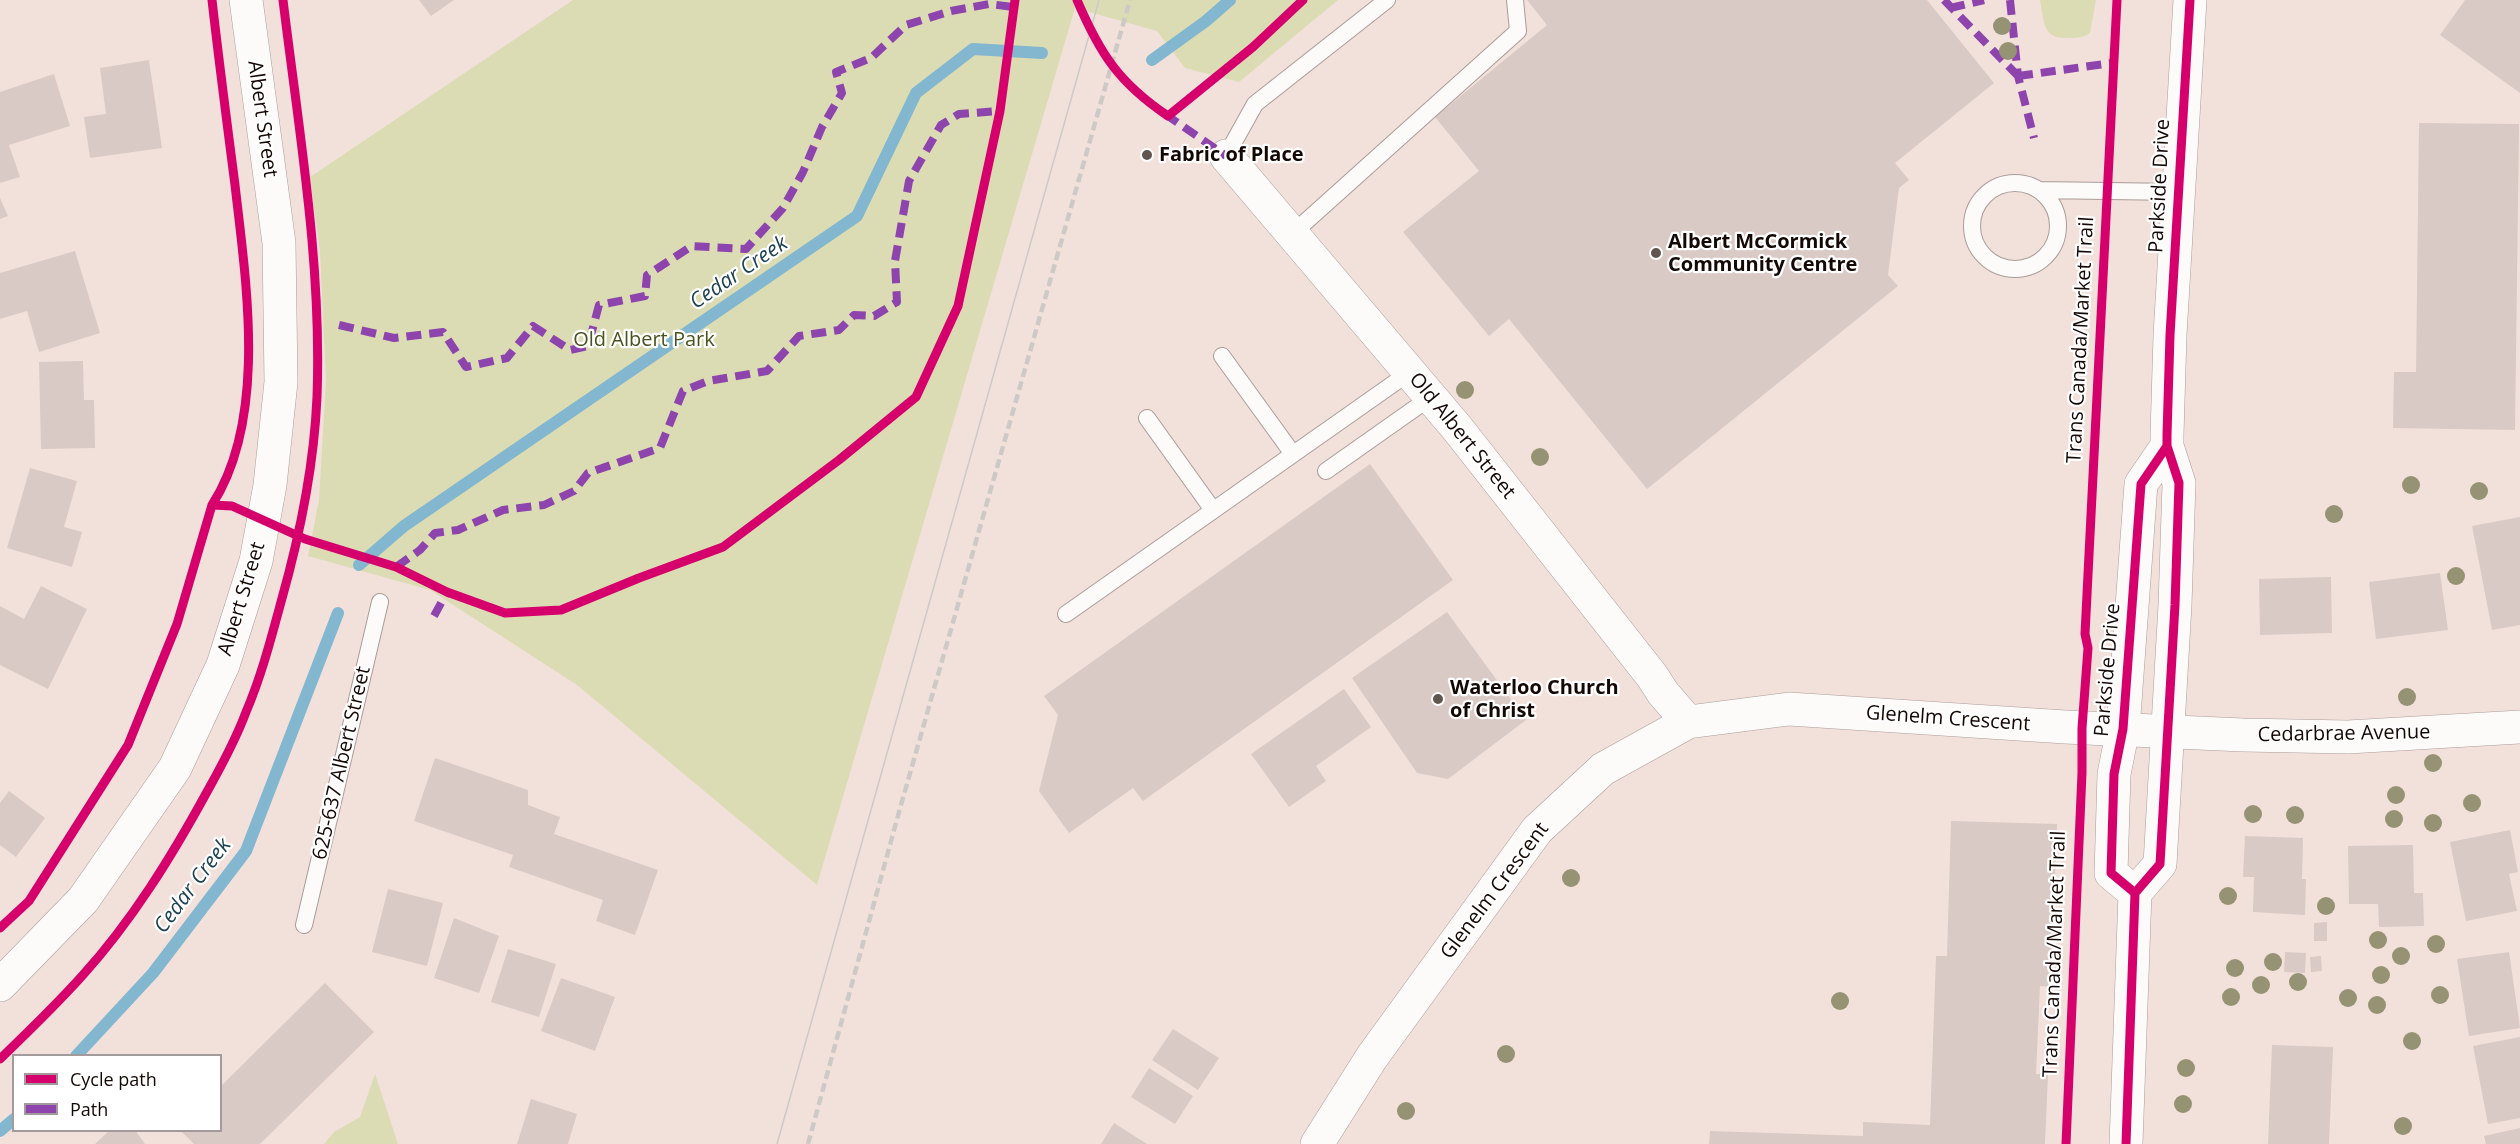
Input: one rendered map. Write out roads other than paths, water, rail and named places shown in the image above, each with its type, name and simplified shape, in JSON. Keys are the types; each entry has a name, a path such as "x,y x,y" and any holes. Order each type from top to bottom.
{"street":[{"name":"Albert Street","path":"0,985 83,900 175,768 223,665 256,561 270,485 281,382 279,243 246,0"},
{"name":"Parkside Drive","path":"2167,446 2141,484 2122,729 2114,774 2111,873 2135,893 2160,864 2179,483 2167,446 2170,335 2190,0"},
{"name":"Old Albert Street","path":"1226,156 1431,397 1625,641 1662,693 1688,722"},
{"name":"Glenelm Crescent","path":"1317,1144 1372,1057 1538,830 1603,769 1688,722 1789,710 2168,731"},
{"name":"Cedarbrae Avenue","path":"2168,731 2348,737 2520,727"},
{"path":"2126,1144 2135,893"}],"lane":[{"path":"1226,156 1255,104 1387,0"},
{"path":"1292,234 1518,31 1515,0"},
{"path":"2038,190 2052,205 2058,225 2056,240 2049,252 2039,261 2019,268 1998,265 1986,258 1977,247 1972,219 1985,195 1997,187 2011,183 2025,184 2038,190 2178,192"},
{"path":"1222,356 1293,454"},
{"path":"1066,614 1410,372"},
{"path":"1326,471 1431,397"},
{"path":"1147,418 1213,510"},
{"name":"625-637 Albert Street","path":"304,925 380,602"}],"waterway":[{"name":"Cedar Creek","path":"1152,60 1206,21 1230,0"},
{"name":"Cedar Creek","path":"359,565 404,526 857,216 916,93 973,49 1042,53"},
{"name":"Cedar Creek","path":"78,1054 153,973 246,851 338,613"},
{"name":"Cedar Creek","path":"0,1131 12,1121"}],"tram line":[{"path":"777,1144 1099,0"}],"railway":[{"path":"808,1144 899,812 1130,0"}],"place":[{"name":"Fabric of Place","path":"1147,155"},
{"name":"Albert McCormick Community Centre","path":"1656,253"},
{"name":"Waterloo Church of Christ","path":"1438,699"}],"park label":[{"name":"Old Albert Park","path":"644,340"}]}
